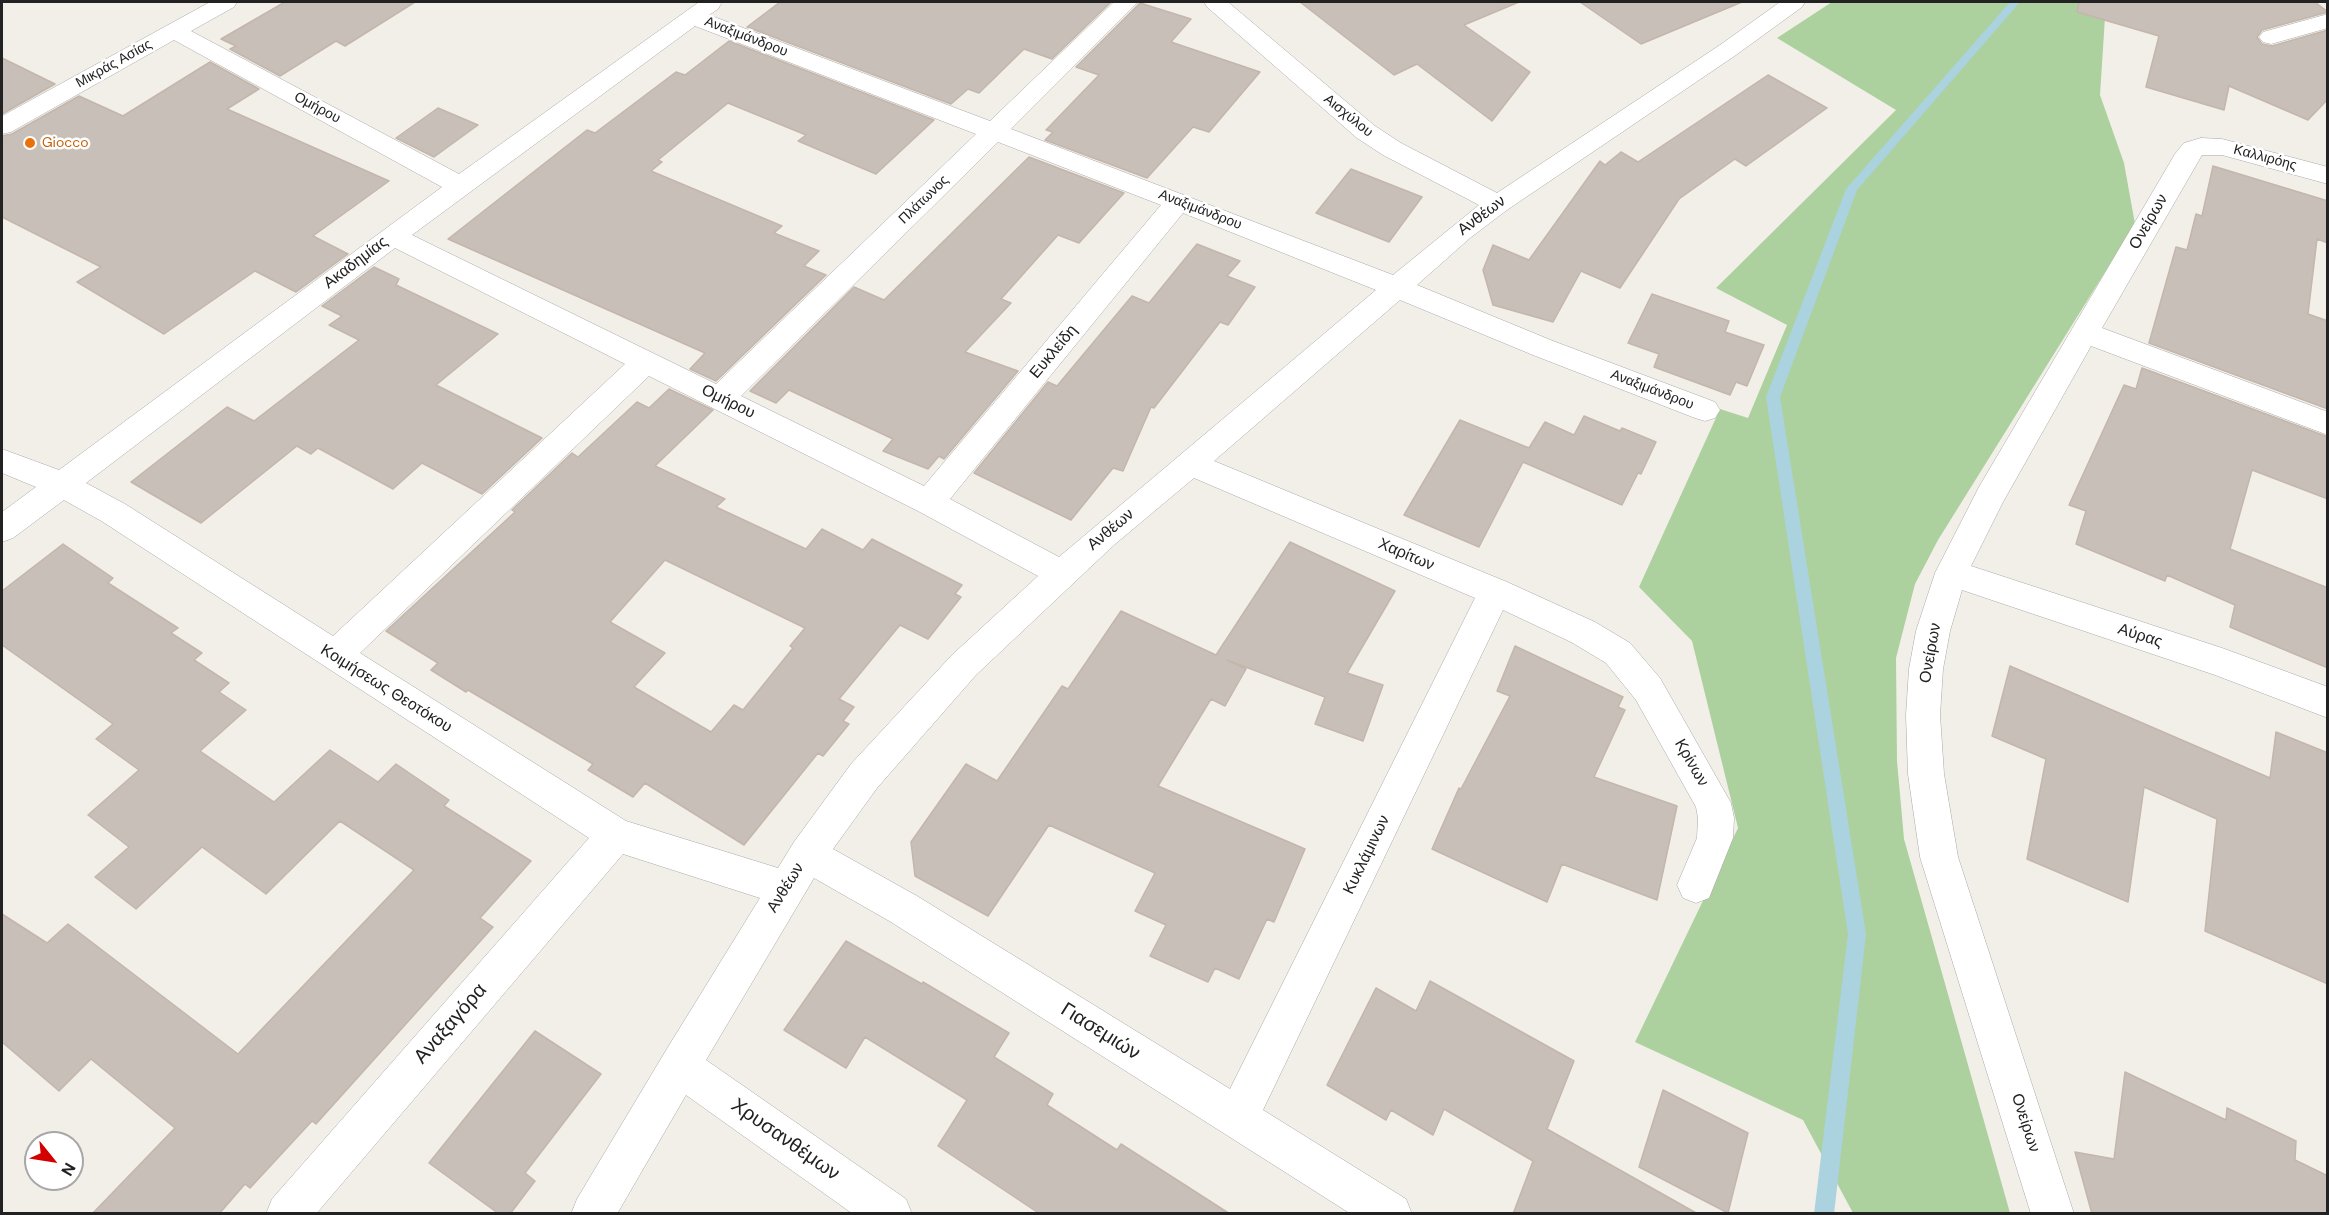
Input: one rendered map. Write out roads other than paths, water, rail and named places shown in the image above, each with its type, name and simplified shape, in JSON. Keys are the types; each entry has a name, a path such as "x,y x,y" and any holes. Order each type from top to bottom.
{"street":[{"name":"Μικράς Ασίας","path":"2,126 226,2"},
{"name":"Πλάτωνος","path":"720,398 1126,2"},
{"name":"Αισχύλου","path":"1215,2 1366,132 1410,159 1498,204"},
{"name":"Ανθέων","path":"592,1214 807,854 864,776 964,665 1061,573 1319,356 1395,287 1498,204 1728,50 1794,2"},
{"name":"Αναξιμάνδρου","path":"704,9 993,133 1178,202 1543,348 1705,410"},
{"name":"Ακαδημίας","path":"2,529 60,483 460,186 704,9"},
{"path":"2271,37 2328,21"},
{"name":"Ομήρου","path":"173,30 460,186"},
{"name":"Καλλιρόης","path":"2201,146 2239,150 2328,176"},
{"name":"Ονείρων","path":"2053,1214 1939,857 1932,823 1923,715 1926,669 1933,631 1951,573 1990,496 2188,154 2201,146"},
{"name":"Ευκλείδη","path":"929,502 1178,202"},
{"name":"Ομήρου","path":"393,236 929,502 1061,573"},
{"path":"2086,333 2328,424"},
{"path":"334,656 646,362"},
{"name":"Κοιμήσεως Θεοτόκου","path":"2,461 60,483 114,513 616,835 785,888"},
{"name":"Χαρίτων","path":"1190,464 1495,592 1583,632 1618,653"},
{"name":"Αύρας","path":"1951,573 2222,663 2328,703"},
{"name":"Κυκλάμινων","path":"1238,1117 1495,592"},
{"name":"Κρίνων","path":"1618,653 1648,689 1713,803 1716,818 1715,838 1696,885"},
{"name":"Αναξαγόρα","path":"287,1214 616,835"},
{"name":"Γιασεμιών","path":"807,854 904,909 1390,1214"},
{"name":"Χρυσανθέμων","path":"679,1066 891,1214"}],"waterway":[{"path":"1824,1214 1857,934 1773,397 1852,189 2015,2"}],"place":[{"name":"Giocco","path":"30,143"}]}
